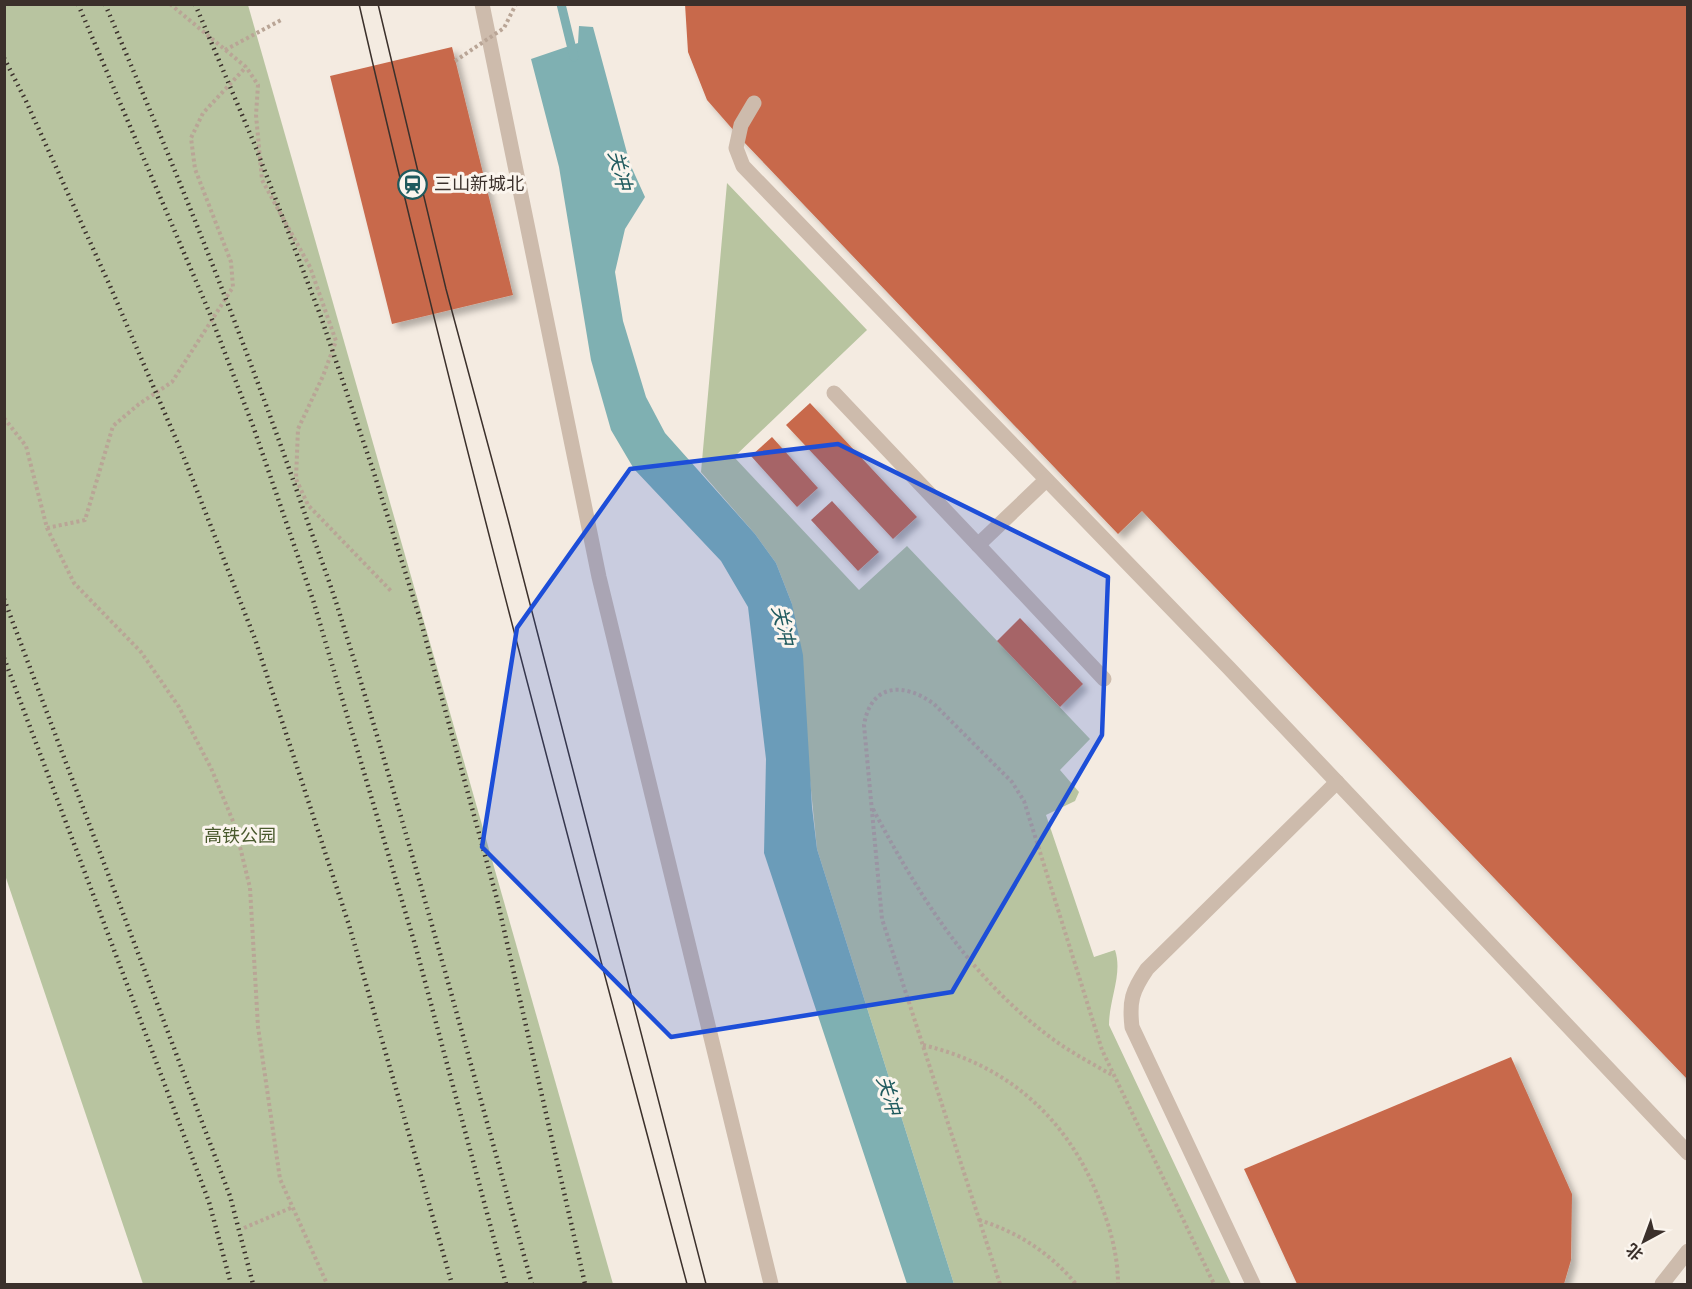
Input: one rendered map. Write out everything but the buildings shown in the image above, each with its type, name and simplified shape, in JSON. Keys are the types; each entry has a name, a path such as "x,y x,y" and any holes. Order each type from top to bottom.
{"street":[{"path":"482,4 599,577 771,1284"},
{"path":"754,102 741,125 736,148 743,166 1336,782 1688,1153"},
{"path":"834,393 1104,679"},
{"path":"978,545 1046,480"},
{"path":"1252,1284 1132,1027 1129,1007 1134,988 1147,969 1336,782"},
{"path":"1662,1284 1688,1251"}],"path":[{"path":"170,4 246,67 258,85 256,115 262,180 310,267 336,341 323,376 298,429 296,479 308,505 392,592"},
{"path":"455,61 504,28 516,4"},
{"path":"225,50 284,19"},
{"path":"47,528 85,520 113,426 139,404 172,382 233,286 231,262 195,169 190,138 203,113 246,67"},
{"path":"4,418 26,446 47,528 74,583 141,652 179,707 210,768 235,826 250,888 258,1027 280,1179 327,1284"},
{"path":"1000,1284 882,919 864,725 866,711 875,698 896,689 921,694 934,704 1012,782 1024,801 1102,1050 1214,1284"},
{"path":"871,806 918,892 952,940 974,966 1023,1014 1054,1040 1113,1076"},
{"path":"923,1045 946,1050 998,1076 1028,1097 1058,1126 1078,1152 1106,1216 1115,1250 1118,1284"},
{"path":"244,1228 293,1207"},
{"path":"979,1220 1003,1227 1026,1240 1052,1259 1076,1284"}],"highlighted area":[{"path":"838,444 1108,577 1102,735 952,992 671,1037 482,847 517,628 630,469"}],"green space":[{"name":"高铁公园","path":"4,5 248,5 613,1284 143,1284 5,875"},
{"path":"727,183 867,330 734,457 859,590 907,546 1090,739 1060,770 1079,792 1075,801 1046,815 1094,957 1115,950 1117,977 1109,1025 1231,1284 954,1284 817,849 792,604 776,563 755,534 701,472"}],"water":[{"path":"579,26 593,27 630,164 645,197 625,229 615,272 623,321 646,397 665,433 755,534 776,563 792,604 803,655 812,807 817,849 954,1284 907,1284 764,853 766,759 748,607 721,561 634,469 611,430 591,360 559,167 531,59 578,43"}],"waterway":[{"name":"关冲","path":"561,4 574,57"}],"tram line":[{"path":"359,4 476,486 687,1284"},
{"path":"378,4 446,289 508,519 706,1284"}],"railway":[{"path":"78,4 210,314 253,426 313,600 416,948 506,1284"},
{"path":"105,4 229,307 335,599 412,855 532,1284"},
{"path":"195,4 254,143 321,317 421,622 497,899 585,1284"},
{"path":"4,58 26,101 110,286 185,460 255,639 349,925 452,1284"},
{"path":"4,599 230,1196 253,1284"},
{"path":"4,658 209,1202 231,1284"}],"place":[{"name":"三山新城北","path":"413,184"}]}
